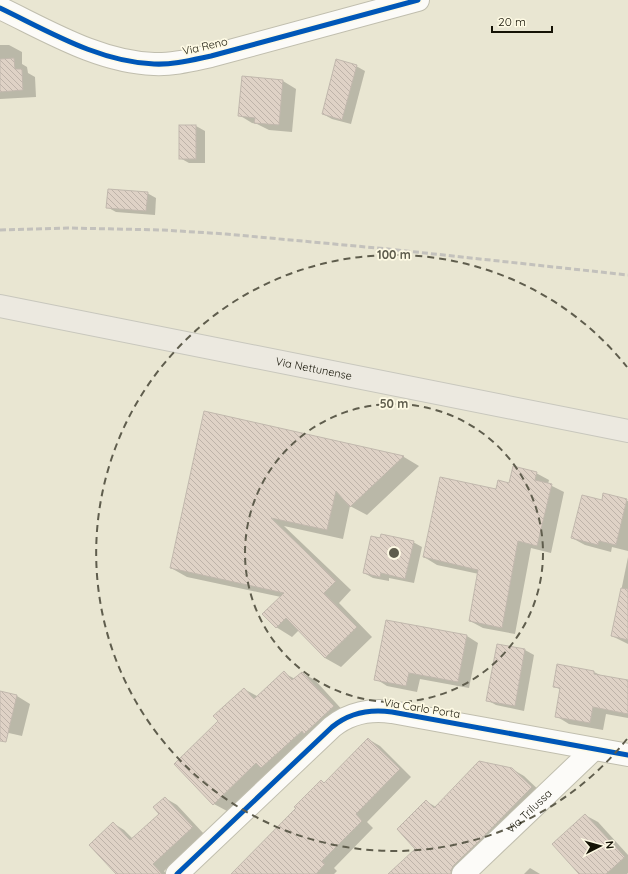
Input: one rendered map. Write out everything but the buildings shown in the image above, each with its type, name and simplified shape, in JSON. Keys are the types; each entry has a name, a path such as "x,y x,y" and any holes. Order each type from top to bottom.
{"main road":[{"name":"Via Nettunense","path":"0,306 628,431"}],"street":[{"name":"Via Reno","path":"0,8 97,52 123,60 156,64 182,62 211,56 418,0"},
{"name":"Via Carlo Porta","path":"177,874 332,727 343,719 360,713 376,711 392,712 628,755"},
{"name":"Via Trilussa","path":"463,874 594,749"}],"railway":[{"path":"0,230 68,228 163,230 226,234 388,249 628,275"}],"cycle path":[{"path":"0,8 74,44 113,58 134,62 168,64 211,56 418,0"},
{"path":"177,874 332,727 346,718 360,713 376,711 392,712 628,755"}]}
